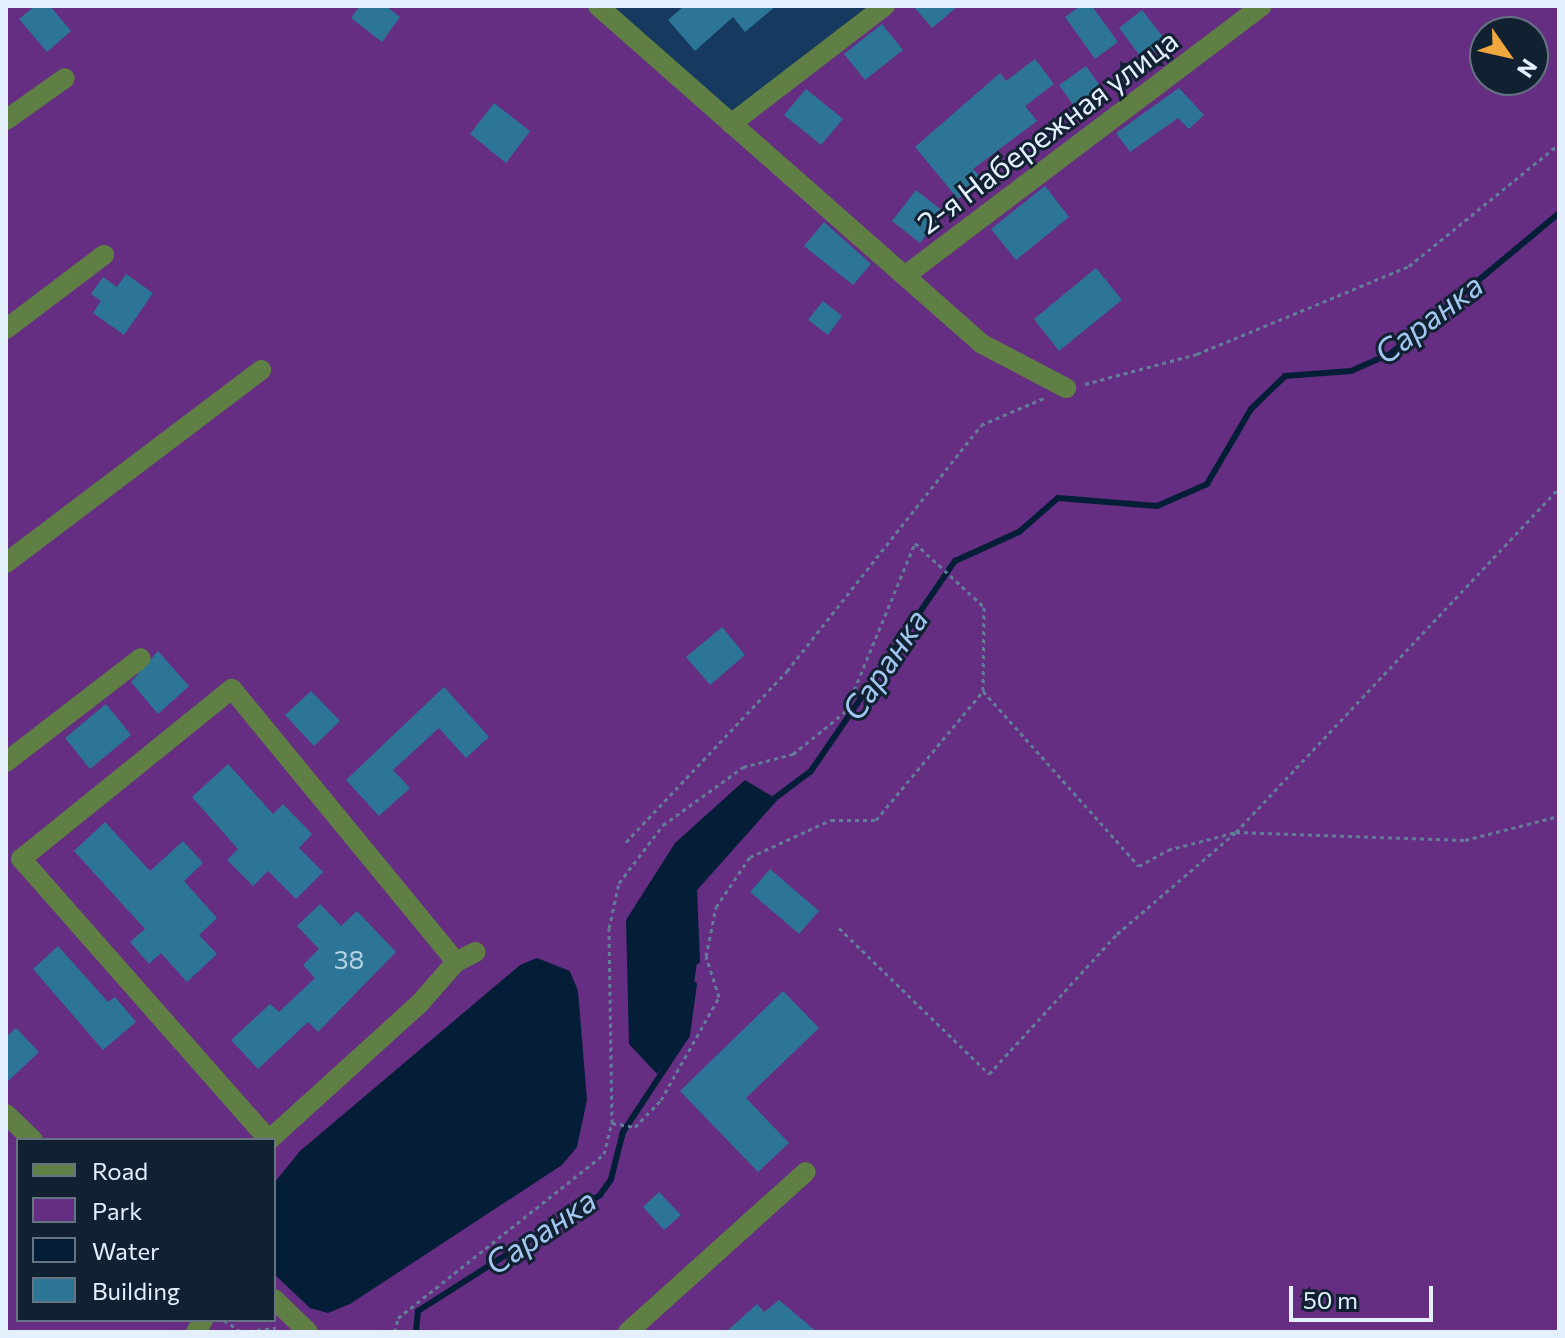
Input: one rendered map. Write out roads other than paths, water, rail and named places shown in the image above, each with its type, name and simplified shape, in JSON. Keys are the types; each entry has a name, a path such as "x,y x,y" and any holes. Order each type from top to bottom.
{"street":[{"path":"731,124 885,6"},
{"name":"2-я Набережная улица","path":"906,275 1262,6"},
{"path":"611,9 731,124 982,344 1066,388"},
{"path":"6,120 65,78"},
{"path":"6,329 104,255"},
{"path":"6,563 261,370"},
{"path":"6,762 141,658"},
{"path":"267,1138 21,859 232,689 456,962"},
{"path":"271,1138 420,1003 456,962 476,952"},
{"path":"6,1114 31,1138"},
{"path":"628,1332 806,1172"},
{"path":"276,1301 308,1332"}],"water":[{"path":"745,780 775,798 695,889 698,955 687,1035 657,1074 629,1044 626,920 675,843"},
{"path":"537,958 570,971 578,991 587,1100 577,1147 562,1165 350,1304 328,1313 310,1308 276,1276 276,1181 300,1151 520,965"}],"waterway":[{"name":"Саранка","path":"697,961 694,889 775,798 811,771 955,561 1019,532 1058,498 1157,506 1207,484 1251,409 1285,376 1351,371 1390,354 1559,213"},
{"name":"Саранка","path":"416,1332 418,1311 600,1195 611,1179 623,1132 687,1035 694,984"}]}
